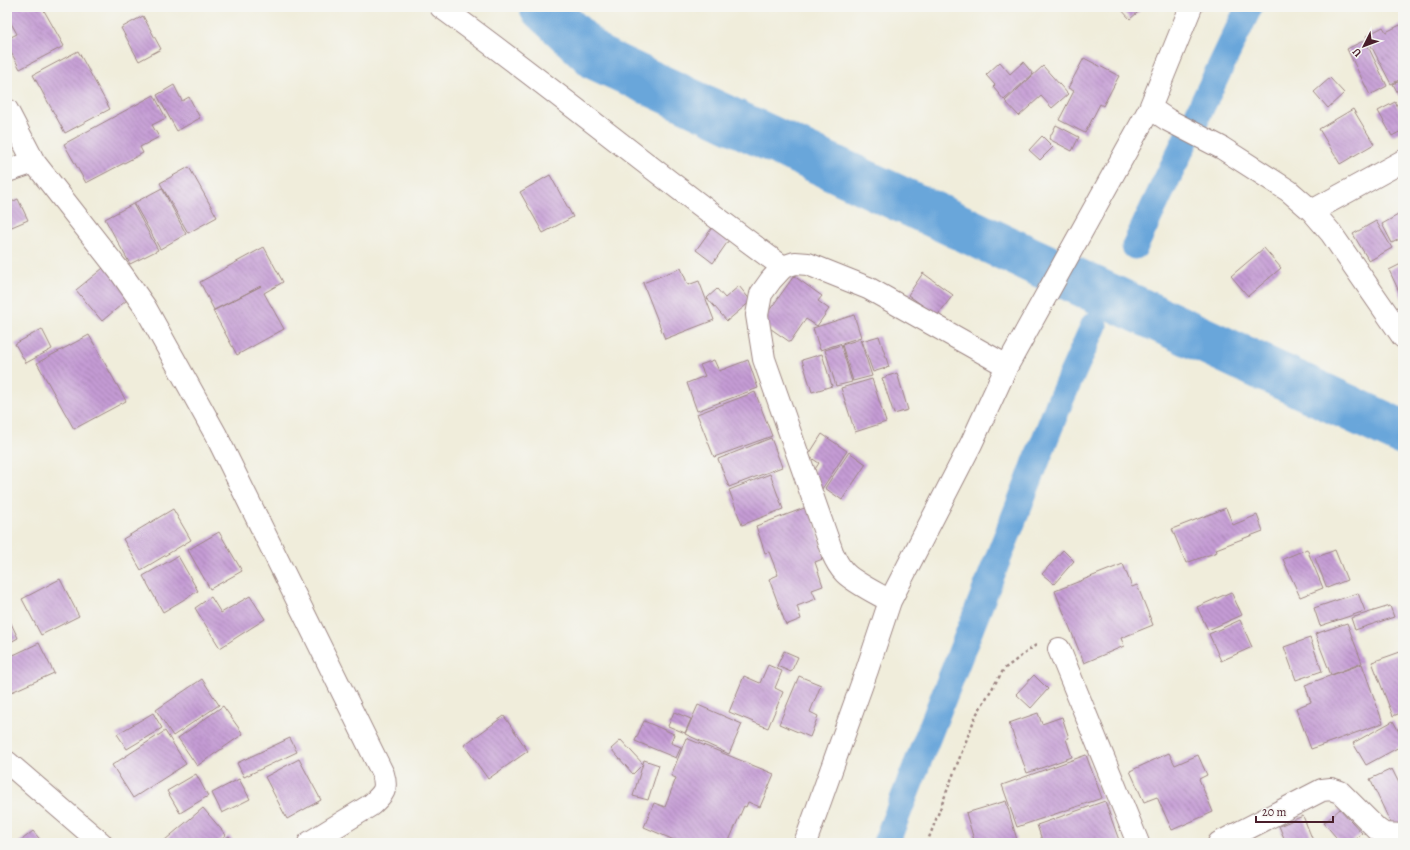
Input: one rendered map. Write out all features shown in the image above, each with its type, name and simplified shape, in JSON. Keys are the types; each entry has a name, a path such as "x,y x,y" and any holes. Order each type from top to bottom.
{"street":[{"path":"441,7 499,49 728,227 784,267"},
{"path":"805,843 867,670 881,596 971,444 1007,366 1150,108 1191,7"},
{"path":"1150,108 1168,120 1222,148 1289,191 1312,211 1331,233 1403,336"},
{"path":"7,110 34,162 146,307 216,435 383,774 386,783 384,791 380,797 371,805 309,843"},
{"path":"1312,211 1403,161"},
{"path":"7,172 34,162"},
{"path":"881,596 845,573 838,564 832,552 764,359 757,315 761,294 771,280 784,267 795,263 808,264 868,288 1007,366"},
{"path":"1059,650 1138,843"},
{"path":"7,762 101,843"},
{"path":"1219,843 1322,790 1331,789 1340,792 1377,829 1384,834 1393,836 1403,835"}],"path":[{"path":"927,843 976,715 1004,669 1042,640 1047,639 1054,641 1059,650"}],"building":[{"path":"7,7 42,7 64,46 20,69 7,45 7,39 17,34 7,16"},
{"path":"1119,7 1144,7 1130,19"},
{"path":"143,16 161,49 139,61 121,28"},
{"path":"1400,25 1403,30 1403,78 1391,84 1366,36 1383,27 1386,32"},
{"path":"1365,40 1387,86 1370,95 1347,49"},
{"path":"78,51 110,109 65,133 33,75"},
{"path":"1084,58 1119,76 1103,106 1100,104 1085,133 1059,120 1074,91 1068,88"},
{"path":"1000,62 1010,74 1023,62 1033,74 1004,100 993,87 995,85 986,75"},
{"path":"1043,66 1068,94 1052,108 1041,96 1019,116 1005,101"},
{"path":"1330,78 1344,93 1328,108 1314,92"},
{"path":"1403,80 1403,103 1393,84"},
{"path":"174,85 182,101 189,97 200,118 177,131 157,95"},
{"path":"154,95 166,118 152,125 159,137 140,147 143,153 86,183 64,144"},
{"path":"1395,102 1403,116 1403,130 1392,136 1378,111"},
{"path":"1353,109 1374,144 1340,164 1319,129"},
{"path":"1056,125 1079,137 1072,151 1049,139"},
{"path":"1042,136 1053,147 1040,160 1029,150"},
{"path":"189,167 217,217 188,233 160,183"},
{"path":"550,175 573,217 543,233 520,192"},
{"path":"162,188 186,234 160,249 134,203"},
{"path":"18,199 28,220 7,229 7,204"},
{"path":"133,204 158,250 130,264 105,219"},
{"path":"1398,215 1403,224 1403,237 1392,243 1382,224"},
{"path":"1376,221 1392,248 1369,261 1353,234"},
{"path":"714,225 731,237 713,263 696,250"},
{"path":"264,247 283,282 264,293 284,329 237,355 213,311 261,286 214,310 200,282"},
{"path":"1264,248 1281,268 1248,296 1231,276"},
{"path":"1403,263 1403,300 1389,270"},
{"path":"108,264 133,295 102,321 76,290"},
{"path":"681,268 688,285 699,281 714,320 665,339 643,283"},
{"path":"923,273 953,295 937,316 908,295"},
{"path":"794,276 822,296 818,301 829,309 817,326 806,319 790,342 761,322"},
{"path":"739,286 751,301 727,321 707,298 717,289 725,298"},
{"path":"854,315 861,337 820,350 813,328"},
{"path":"42,329 52,349 26,363 15,344"},
{"path":"89,335 126,401 74,429 37,363"},
{"path":"879,336 889,367 873,372 862,341"},
{"path":"860,339 872,376 853,381 842,345"},
{"path":"841,345 852,382 836,386 825,350"},
{"path":"822,354 832,386 812,392 802,360"},
{"path":"714,360 719,371 748,360 758,388 697,411 687,383 705,376 700,365"},
{"path":"897,373 908,410 894,414 882,378"},
{"path":"872,379 886,422 855,432 841,388"},
{"path":"755,392 772,436 714,457 697,414"},
{"path":"822,434 847,451 822,489 808,480 819,463 808,456"},
{"path":"771,438 782,467 729,487 718,459"},
{"path":"849,452 866,464 842,500 825,488"},
{"path":"770,474 783,509 742,525 729,490"},
{"path":"810,506 825,558 815,562 823,586 812,590 816,599 797,606 801,619 786,625 769,579 778,575 769,552 765,553 756,526"},
{"path":"1226,508 1233,525 1257,515 1263,531 1216,549 1217,552 1186,563 1172,529"},
{"path":"173,509 191,540 141,570 123,539"},
{"path":"219,532 242,571 210,589 188,550"},
{"path":"1307,549 1323,588 1300,597 1283,559"},
{"path":"1063,550 1074,561 1054,584 1042,574"},
{"path":"1335,550 1347,580 1327,588 1315,558"},
{"path":"178,556 198,591 163,612 143,576"},
{"path":"1123,564 1132,587 1137,585 1153,625 1121,638 1124,646 1084,663 1055,591"},
{"path":"60,579 79,616 41,635 22,599"},
{"path":"1231,592 1242,615 1208,630 1197,607"},
{"path":"1358,593 1365,611 1320,626 1314,608"},
{"path":"250,596 265,619 220,648 195,608 211,597 221,613"},
{"path":"1390,606 1394,617 1355,630 1351,618"},
{"path":"7,615 18,638 7,644"},
{"path":"1240,620 1252,647 1221,661 1209,634"},
{"path":"1347,623 1362,663 1331,675 1315,634"},
{"path":"1310,638 1322,671 1296,680 1284,647"},
{"path":"39,643 54,673 7,694 7,658"},
{"path":"784,651 798,657 791,672 777,666"},
{"path":"1403,651 1403,712 1393,716 1372,662"},
{"path":"1362,664 1383,723 1311,749 1296,708 1311,702 1305,685"},
{"path":"768,665 782,671 775,688 783,692 768,728 729,712 744,676 760,683"},
{"path":"1034,675 1048,689 1031,708 1016,694"},
{"path":"799,676 821,685 810,712 818,716 810,737 779,724"},
{"path":"202,679 219,705 173,736 156,710"},
{"path":"698,705 742,724 729,754 685,734"},
{"path":"223,706 243,734 197,766 178,738"},
{"path":"674,712 691,719 685,733 668,726"},
{"path":"153,713 162,728 127,749 117,734"},
{"path":"1038,713 1042,724 1062,717 1069,738 1066,739 1072,757 1027,773 1009,723"},
{"path":"504,716 528,751 488,779 464,745"},
{"path":"644,721 674,734 671,743 681,747 676,758 635,741"},
{"path":"1393,721 1403,739 1403,745 1366,765 1353,743"},
{"path":"165,731 186,764 133,798 112,765"},
{"path":"290,738 297,752 244,777 237,763"},
{"path":"686,738 774,774 760,807 748,802 746,807 744,806 728,843 681,843 644,827 654,803 665,807 676,778 671,776"},
{"path":"621,740 643,764 633,774 611,749"},
{"path":"1169,753 1175,765 1198,755 1207,775 1199,779 1213,812 1172,830 1157,797 1144,802 1130,771"},
{"path":"1086,755 1102,798 1017,827 1002,785"},
{"path":"299,759 321,800 287,819 265,777"},
{"path":"644,760 659,765 648,800 633,796"},
{"path":"1392,769 1403,791 1403,821 1392,826 1370,779"},
{"path":"196,774 208,796 180,813 167,791"},
{"path":"239,779 250,799 222,813 212,793"},
{"path":"1006,801 1017,840 1005,843 975,843 966,813"},
{"path":"1105,801 1120,843 1043,843 1037,825"},
{"path":"203,808 226,835 216,843 167,843 165,840"},
{"path":"1340,809 1362,833 1351,843 1341,843 1324,823"},
{"path":"1303,816 1314,843 1286,843 1279,826"},
{"path":"33,831 43,843 18,843"},
{"path":"229,836 235,843 220,843"}],"waterway":[{"path":"542,7 597,58 1403,433"},
{"path":"1135,246 1249,7"},
{"path":"886,843 1060,401 1094,325"}]}
